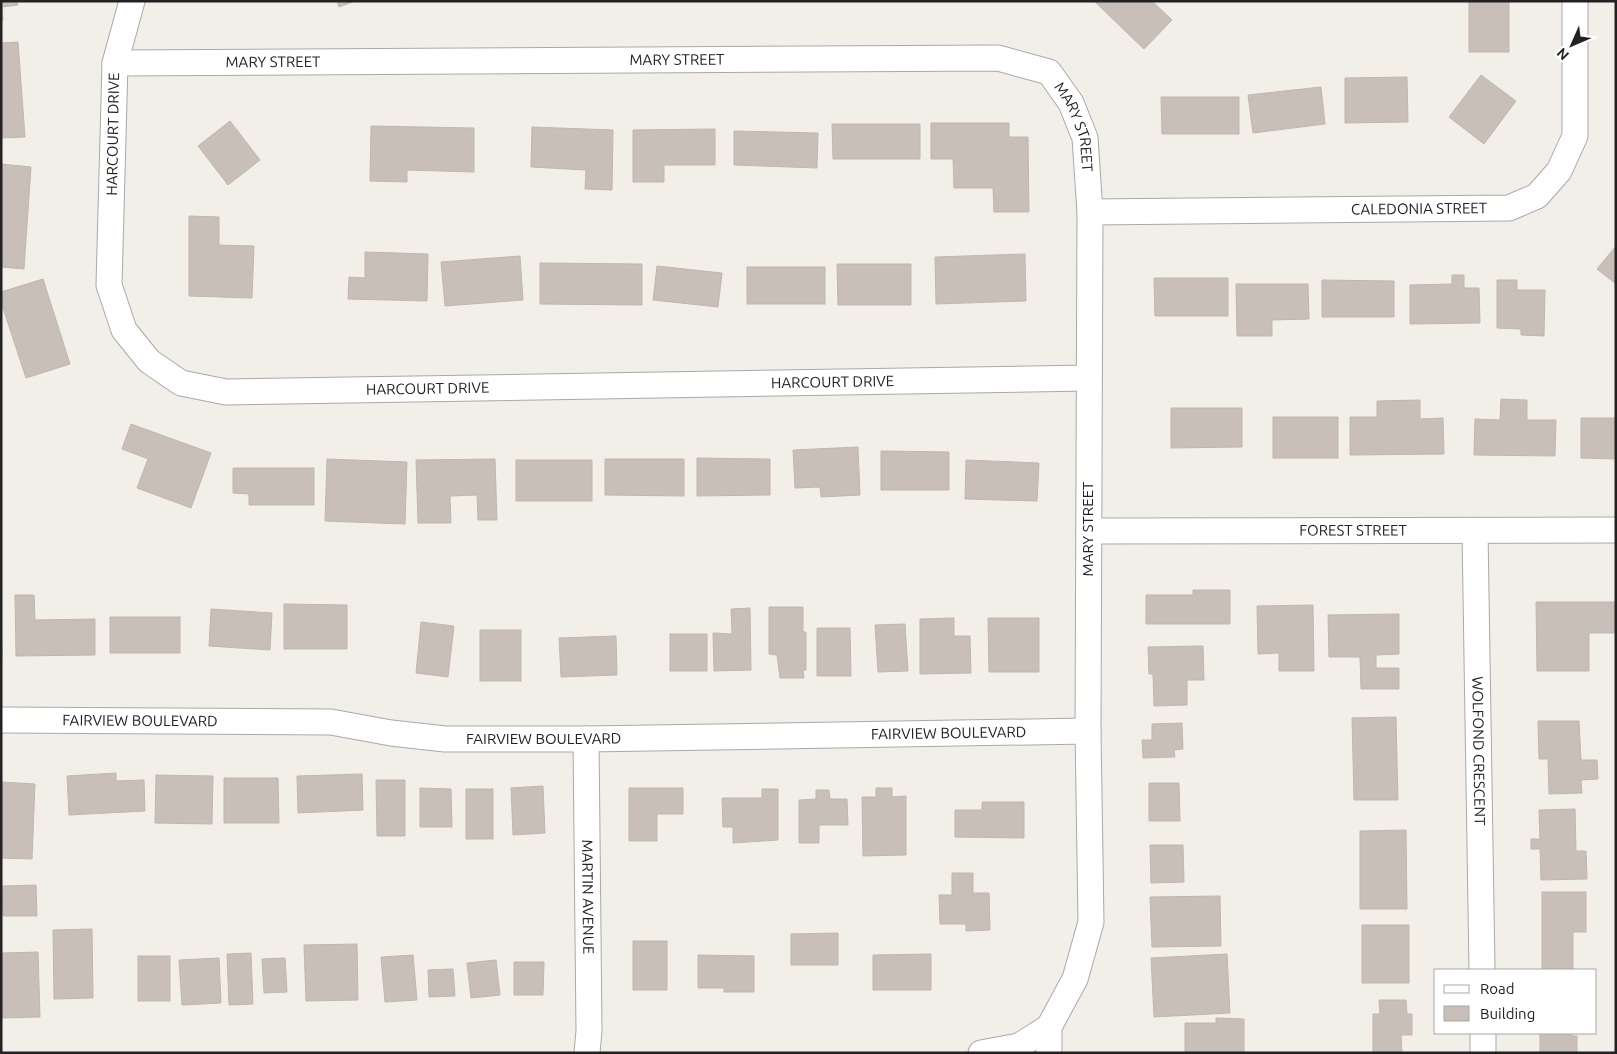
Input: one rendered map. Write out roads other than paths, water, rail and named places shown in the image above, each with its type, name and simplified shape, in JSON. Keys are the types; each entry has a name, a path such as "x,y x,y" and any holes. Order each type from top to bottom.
{"street":[{"name":"HARCOURT DRIVE","path":"132,1 115,63 109,284 124,330 149,361 181,383 226,392 1088,378"},
{"name":"CALEDONIA STREET","path":"1090,212 1509,208 1536,196 1559,171 1576,136 1575,1"},
{"name":"MARY STREET","path":"115,63 998,58 1048,72 1071,103 1085,138 1090,212 1088,731 1091,922 1074,979 1049,1028 1049,1053"},
{"name":"FOREST STREET","path":"1089,531 1475,532 1616,530"},
{"name":"WOLFOND CRESCENT","path":"1475,532 1482,969"},
{"name":"FAIRVIEW BOULEVARD","path":"1,720 331,722 391,734 445,738 586,739 1088,731"},
{"name":"MARTIN AVENUE","path":"586,739 589,1031 587,1053"},
{"path":"981,1053 1019,1046 1049,1028"},
{"path":"1482,1034 1483,1053"}]}
